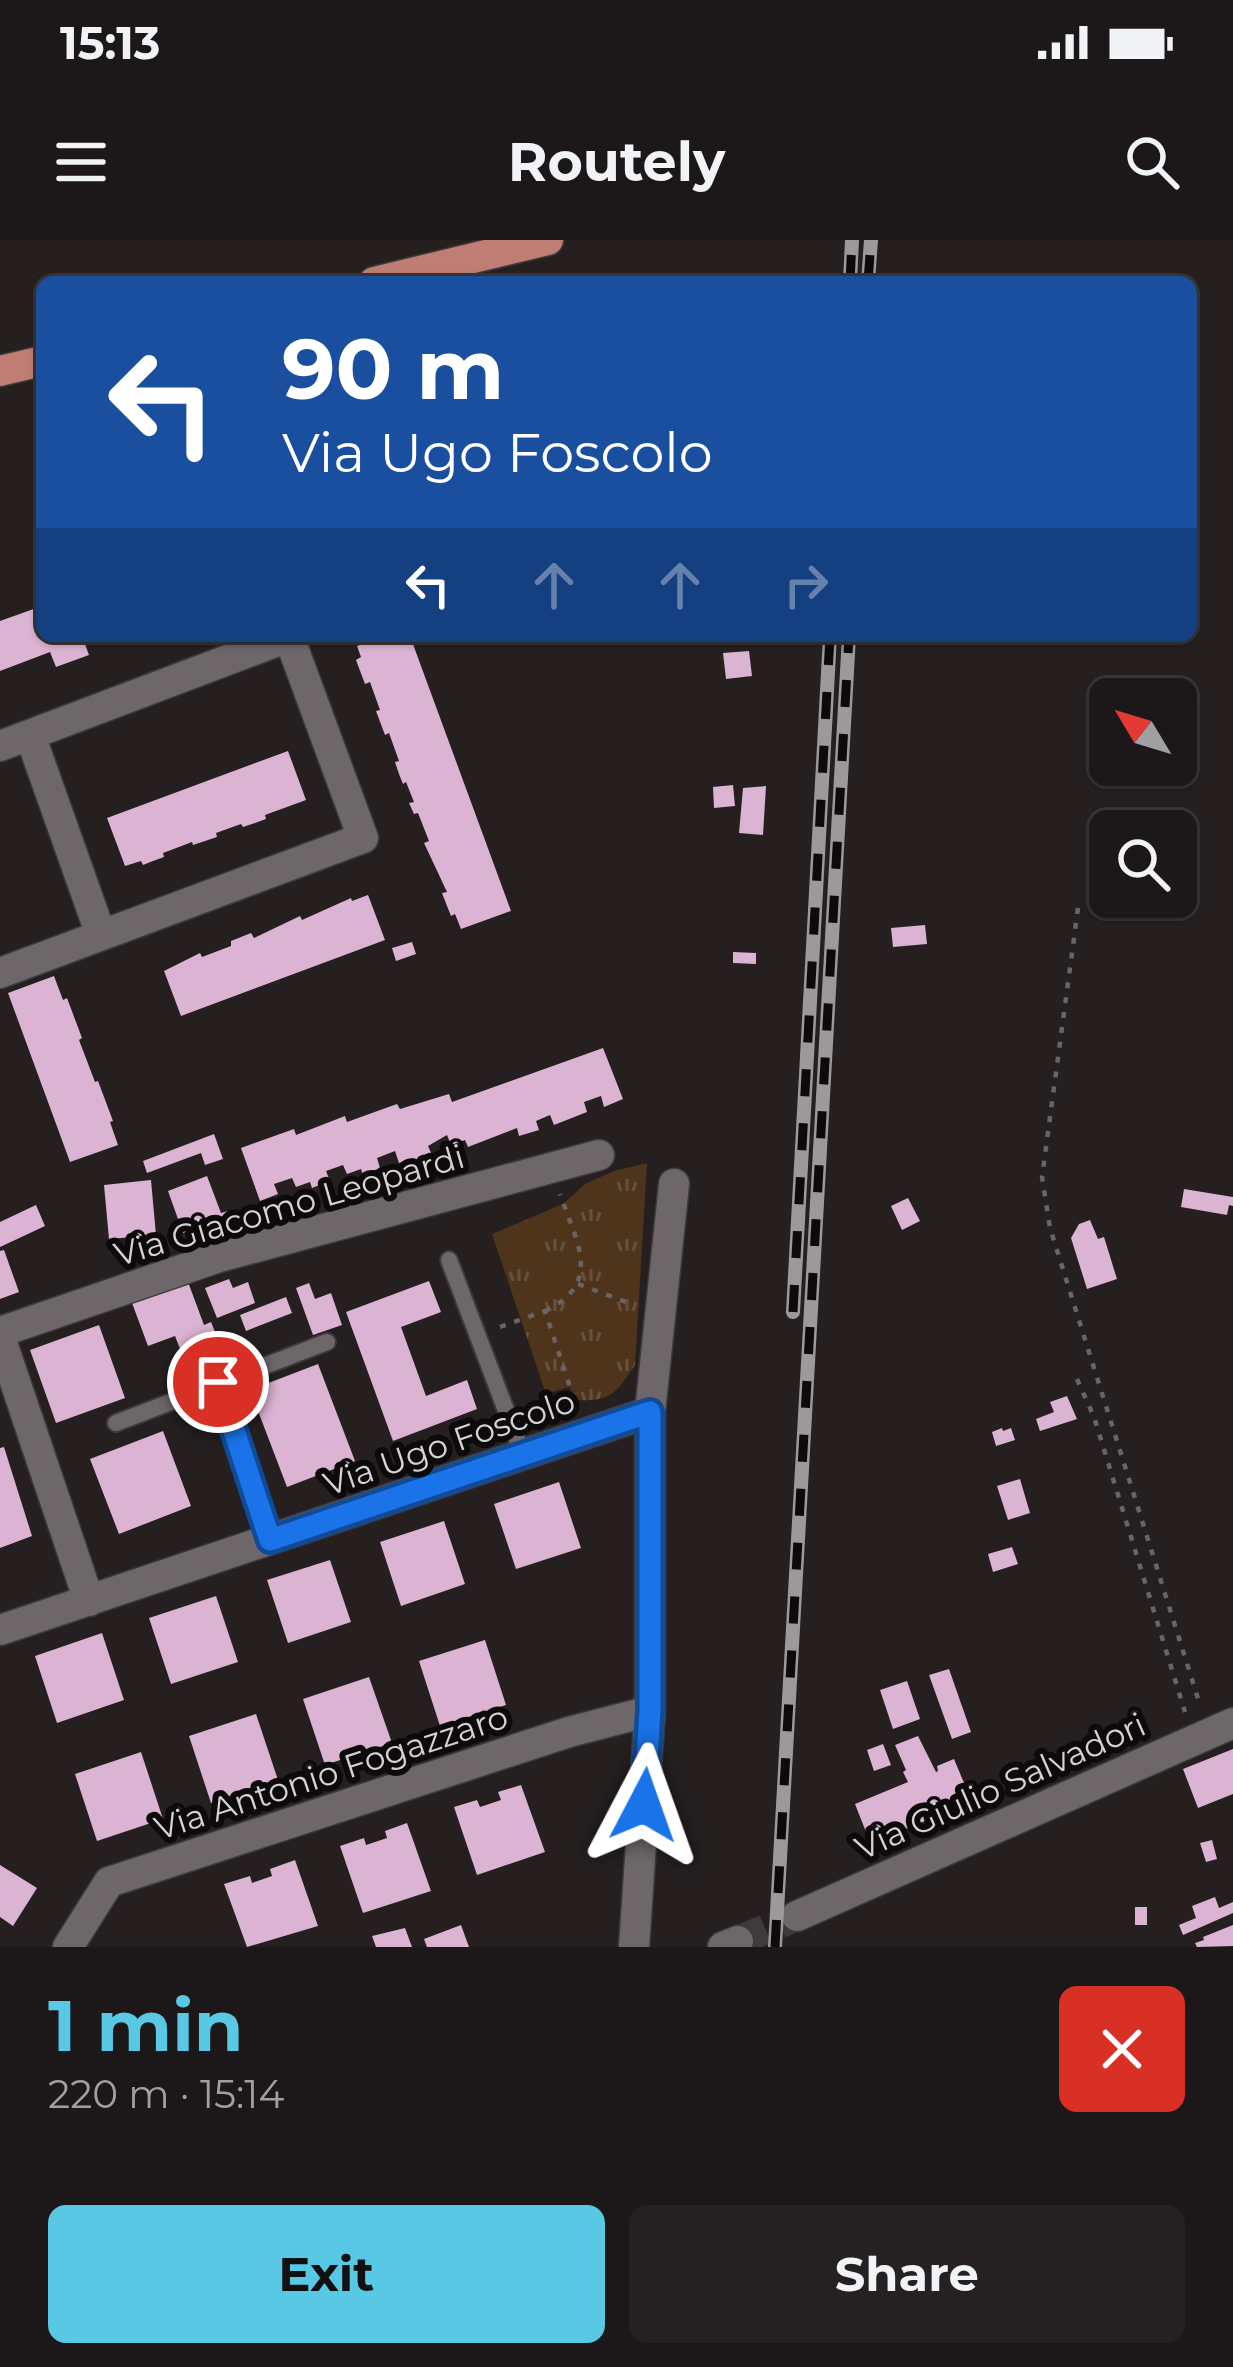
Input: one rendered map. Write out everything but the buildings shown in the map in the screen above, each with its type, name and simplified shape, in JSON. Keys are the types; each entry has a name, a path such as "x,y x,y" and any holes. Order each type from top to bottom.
{"main road":[{"path":"399,276 548,240"},
{"path":"0,371 36,363"}],"street":[{"path":"0,746 274,642"},
{"path":"0,974 363,838 292,642"},
{"path":"30,735 101,935"},
{"name":"Via Giacomo Leopardi","path":"88,1601 0,1334 219,1257 599,1155"},
{"path":"634,1947 650,1711 650,1412 674,1184"},
{"name":"Via Ugo Foscolo","path":"1,1628 650,1412"},
{"name":"Via Antonio Fogazzaro","path":"68,1947 109,1882 146,1878 568,1732 650,1711"},
{"name":"Via Giulio Salvadori","path":"797,1916 1213,1732"}],"lane":[{"path":"449,1260 523,1455"},
{"path":"116,1423 327,1342"},
{"path":"218,1382 270,1540"}],"path":[{"path":"1078,908 1042,1177 1049,1228 1200,1707 1213,1732"},
{"path":"477,1334 545,1312 560,1304 578,1284 583,1260 552,1168"},
{"path":"578,1284 660,1315"},
{"path":"545,1312 569,1387"},
{"path":"1077,1379 1213,1732"}],"green space":[{"path":"647,1163 635,1365 619,1388 599,1399 579,1400 569,1387 546,1394 492,1234 563,1204 585,1184"}],"tunnel":[{"path":"738,1941 797,1916"}],"railway":[{"path":"850,276 852,240"},
{"path":"868,276 871,240"},
{"path":"793,1312 830,642"},
{"path":"775,1947 849,642"}],"route":[{"path":"218,1382 270,1540 650,1412 650,1711 644,1805"}]}
